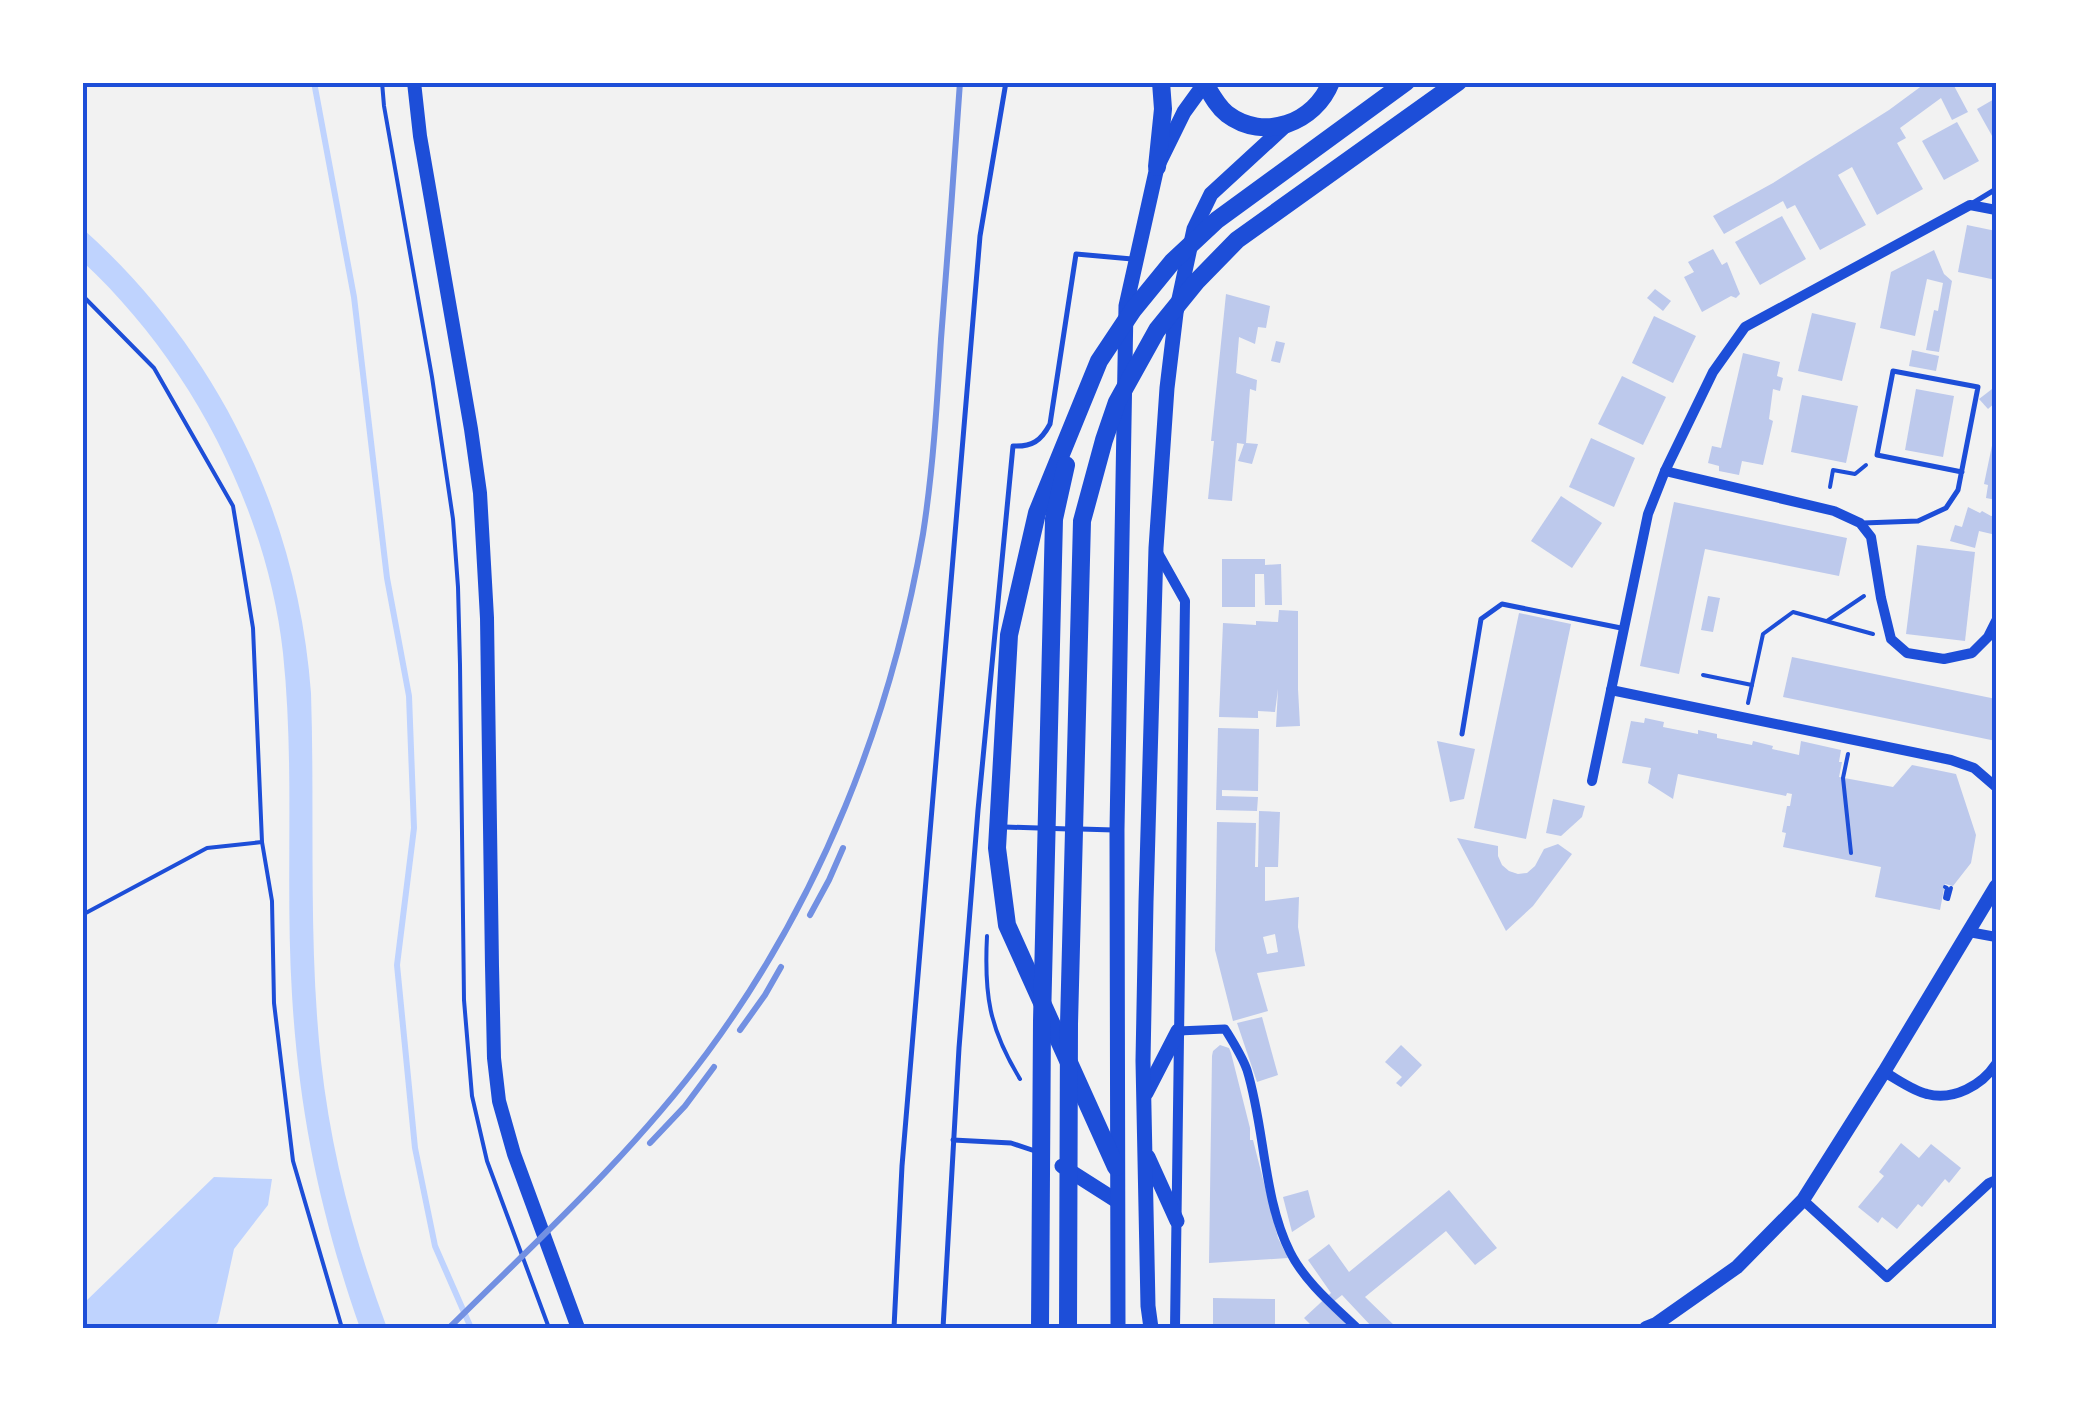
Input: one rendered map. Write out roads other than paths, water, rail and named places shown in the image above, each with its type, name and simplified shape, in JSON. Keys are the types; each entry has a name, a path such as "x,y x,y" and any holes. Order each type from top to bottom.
{"main road":[{"path":"1118,1328 1117,830 1126,306 1157,167 1163,109 1161,82"},
{"path":"1157,167 1184,112 1204,83 1228,115 1266,128 1304,117 1320,104 1331,82"},
{"path":"1116,1168 1007,925 997,848 1009,635 1037,513 1099,362 1133,310 1174,261 1217,220 1406,82"},
{"path":"1064,1328 1082,521 1104,440 1117,402 1157,330 1237,240 1458,82"},
{"path":"1152,1328 1148,1306 1144,1097 1145,922 1156,548 1169,370 1176,313 1194,229 1210,194 1286,125"},
{"path":"1040,1328 1042,1021 1054,519 1073,429"},
{"path":"1144,1097 1178,1031"},
{"path":"1145,1149 1177,1222"},
{"path":"1062,1166 1118,1200"}],"street":[{"path":"414,82 480,493 487,618 494,1058 499,1101 514,1154 578,1328"},
{"path":"1592,781 1648,514 1713,372 1745,327 1970,205 1996,210"},
{"path":"1665,471 1834,512 1860,523 1871,537 1891,638 1908,653 1944,659 1972,653 1996,621"},
{"path":"1156,548 1184,601 1175,1328"},
{"path":"1611,690 1951,760 1974,768 1996,787"},
{"path":"1646,1328 1737,1267 1803,1200 1996,886"},
{"path":"1969,932 1996,937"},
{"path":"1178,1031 1225,1029 1231,1038 1247,1070 1276,1213 1290,1254 1316,1288 1357,1328"},
{"path":"1884,1072 1927,1094 1956,1094 1978,1083 1996,1064"},
{"path":"1803,1200 1888,1276 1989,1182 1996,1180"}],"lane":[{"path":"894,1328 904,1133 980,236 1006,82"},
{"path":"1970,205 1996,189"},
{"path":"943,1328 977,826 1013,446 1042,440 1050,424 1076,254 1136,260"},
{"path":"1860,523 1918,521 1946,508 1958,490 1962,472 1978,387 1893,371 1877,455 1962,472"},
{"path":"1462,734 1481,619 1502,604 1624,629"},
{"path":"977,826 1117,830"},
{"path":"953,1140 1011,1144 1035,1150 1062,1166 1064,1328"}],"water":[{"path":"83,229 131,276 211,381 268,499 289,562 303,627 311,693 313,924 325,1095 346,1197 387,1328 360,1328 323,1205 306,1123 292,995 287,696 274,599 260,545 241,491 189,391 157,344 83,262"},
{"path":"214,1177 272,1179 268,1205 234,1249 218,1322 212,1328 83,1328 83,1304"}],"waterway":[{"path":"314,82 354,297 387,578 409,696 414,828 397,965 415,1148 435,1246 471,1328"}],"railway":[{"path":"449,1328 616,1161 707,1053 784,934 845,806 892,672 923,534 934,437 960,82"},
{"path":"810,915 843,848"},
{"path":"740,1030 781,967"},
{"path":"650,1143 714,1067"}]}
